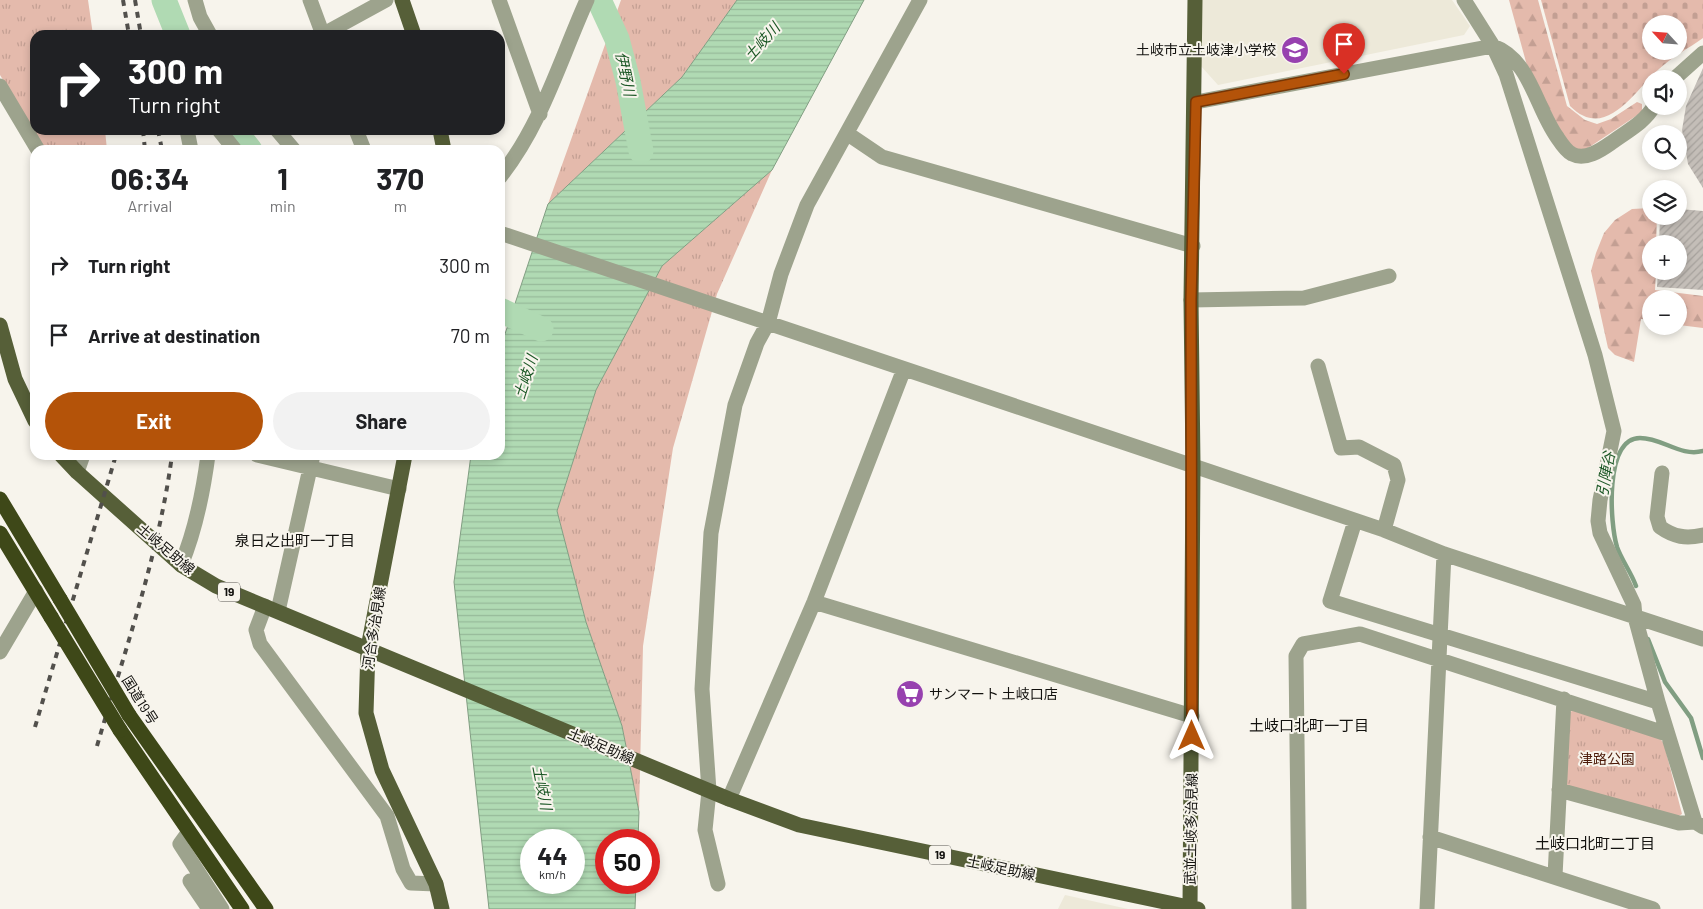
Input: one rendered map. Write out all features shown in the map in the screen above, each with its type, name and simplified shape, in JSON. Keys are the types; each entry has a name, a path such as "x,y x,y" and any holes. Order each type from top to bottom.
{"highway":[{"name":"国道19号","path":"0,499 129,715 266,909"},
{"path":"0,533 120,730 188,833 242,909"}],"main road":[{"path":"402,0 412,30"},
{"name":"武並土岐多治見線","path":"1192,908 1193,465 1191,300 1196,102 1195,0"},
{"path":"0,325 15,379 30,410"},
{"name":"土岐足助線","path":"66,460 181,564 216,586 687,783 800,825 1192,908"},
{"name":"河合多治見線","path":"405,460 368,648 366,712 380,762 436,884 442,909"}],"street":[{"path":"195,0 200,17 207,30"},
{"path":"310,0 320,30"},
{"path":"331,30 386,0"},
{"path":"499,0 540,114"},
{"path":"576,0 580,17"},
{"path":"505,170 524,143 540,114 587,0"},
{"path":"718,884 706,830 709,791 702,688 711,533 735,405 763,321 807,205 848,134 920,0"},
{"path":"1464,0 1493,46 1506,74 1600,354 1614,431 1598,521 1603,543 1634,605 1635,617 1667,734 1699,824 1679,823 1559,790"},
{"path":"1196,102 1493,46 1506,50 1518,63 1554,132 1565,149 1573,155 1582,157 1601,150 1646,119 1648,115"},
{"path":"1684,70 1703,53"},
{"path":"0,86 35,145"},
{"path":"848,134 882,157 1193,246"},
{"path":"223,135 231,145"},
{"path":"281,135 290,145"},
{"path":"505,235 1193,465 1384,530 1444,554 1703,640"},
{"path":"1191,300 1304,298 1389,276"},
{"path":"1318,366 1342,448 1358,447 1394,465 1398,480 1384,530"},
{"path":"729,799 814,602 904,369"},
{"path":"77,472 81,460"},
{"path":"181,564 191,539 202,496 207,460"},
{"path":"296,460 311,462 399,489"},
{"path":"311,462 272,608 256,630 260,644 387,816 402,869 411,883 436,884"},
{"path":"1662,473 1657,517 1660,527 1674,536 1686,538 1703,536"},
{"path":"1355,521 1330,601 1658,702"},
{"path":"1427,909 1444,554"},
{"path":"0,652 36,591"},
{"path":"814,602 1192,716"},
{"path":"1299,909 1296,656 1303,644 1360,634 1667,734"},
{"path":"1554,876 1564,699"},
{"path":"188,833 180,844 222,909"},
{"path":"1430,837 1653,909"},
{"path":"190,881 209,909"}],"shaded area":[{"name":"土岐市立土岐津小学校","path":"1200,0 1452,0 1470,26 1464,35 1218,85 1200,65"},
{"path":"1065,895 1128,909 1058,909"}],"green space":[{"path":"0,0 88,0 92,30 30,30 30,124 0,75"},
{"path":"621,0 737,0 682,77 548,204"},
{"path":"1509,0 1538,0 1567,106 1585,120 1597,124 1611,119 1637,102 1642,104 1642,112 1582,151 1568,147 1529,73"},
{"path":"1541,0 1703,0 1703,38 1688,48 1688,15 1642,15 1642,60 1671,60 1658,70 1642,70 1642,86 1619,109 1607,116 1596,118 1583,116 1570,106"},
{"path":"37,135 106,135 106,145 43,145"},
{"path":"772,170 717,294 673,448 643,646 639,812 622,726 586,622 557,511 596,390 662,266"},
{"path":"1642,208 1642,225 1657,225 1656,235 1642,235 1642,280 1656,280 1655,290 1642,290 1642,319 1634,362 1615,355 1608,348 1591,271 1604,233 1615,220 1632,209"},
{"path":"1687,294 1703,296 1703,328 1687,326"},
{"name":"津路公園","path":"1576,709 1659,737 1664,744 1682,814 1677,817 1569,787 1565,783 1570,712"}],"water":[{"name":"土岐川","path":"737,0 864,0 772,170 662,266 596,390 557,511 586,622 622,726 639,812 638,829 595,829 595,894 636,894 635,909 489,909 454,582 470,460 505,460 505,334 548,204 682,77"}],"building":[{"path":"1703,68 1703,188 1688,164 1687,125 1683,125 1684,115 1687,115 1687,104"},
{"path":"1687,210 1703,211 1703,290 1657,287 1657,280 1687,280 1687,235 1659,235 1660,225 1687,225"}],"waterway":[{"path":"164,0 176,30"},
{"name":"伊野川","path":"599,0 617,39 628,81 641,151"},
{"path":"238,135 246,145"},
{"path":"505,312 541,329"},
{"name":"引陣谷","path":"1636,586 1617,547 1613,520 1612,484 1620,452 1628,442 1640,438 1656,441 1687,452 1703,451"},
{"name":"引陣谷","path":"1648,639 1665,682 1691,718 1703,758"}],"railway":[{"path":"123,0 128,30"},
{"path":"135,0 140,30"},
{"path":"144,135 144,145"},
{"path":"159,135 161,145"},
{"path":"35,727 115,460"},
{"path":"97,746 150,565 159,529 171,460"}],"place":[{"name":"土岐市立土岐津小学校","path":"1295,50"},
{"name":"サンマート 土岐口店","path":"910,694"}],"district":[{"name":"泉日之出町一丁目","path":"295,541"},
{"name":"土岐口北町一丁目","path":"1309,726"},
{"name":"土岐口北町二丁目","path":"1595,844"}],"route":[{"path":"1192,736 1193,465 1191,300 1196,102 1344,74"}]}
